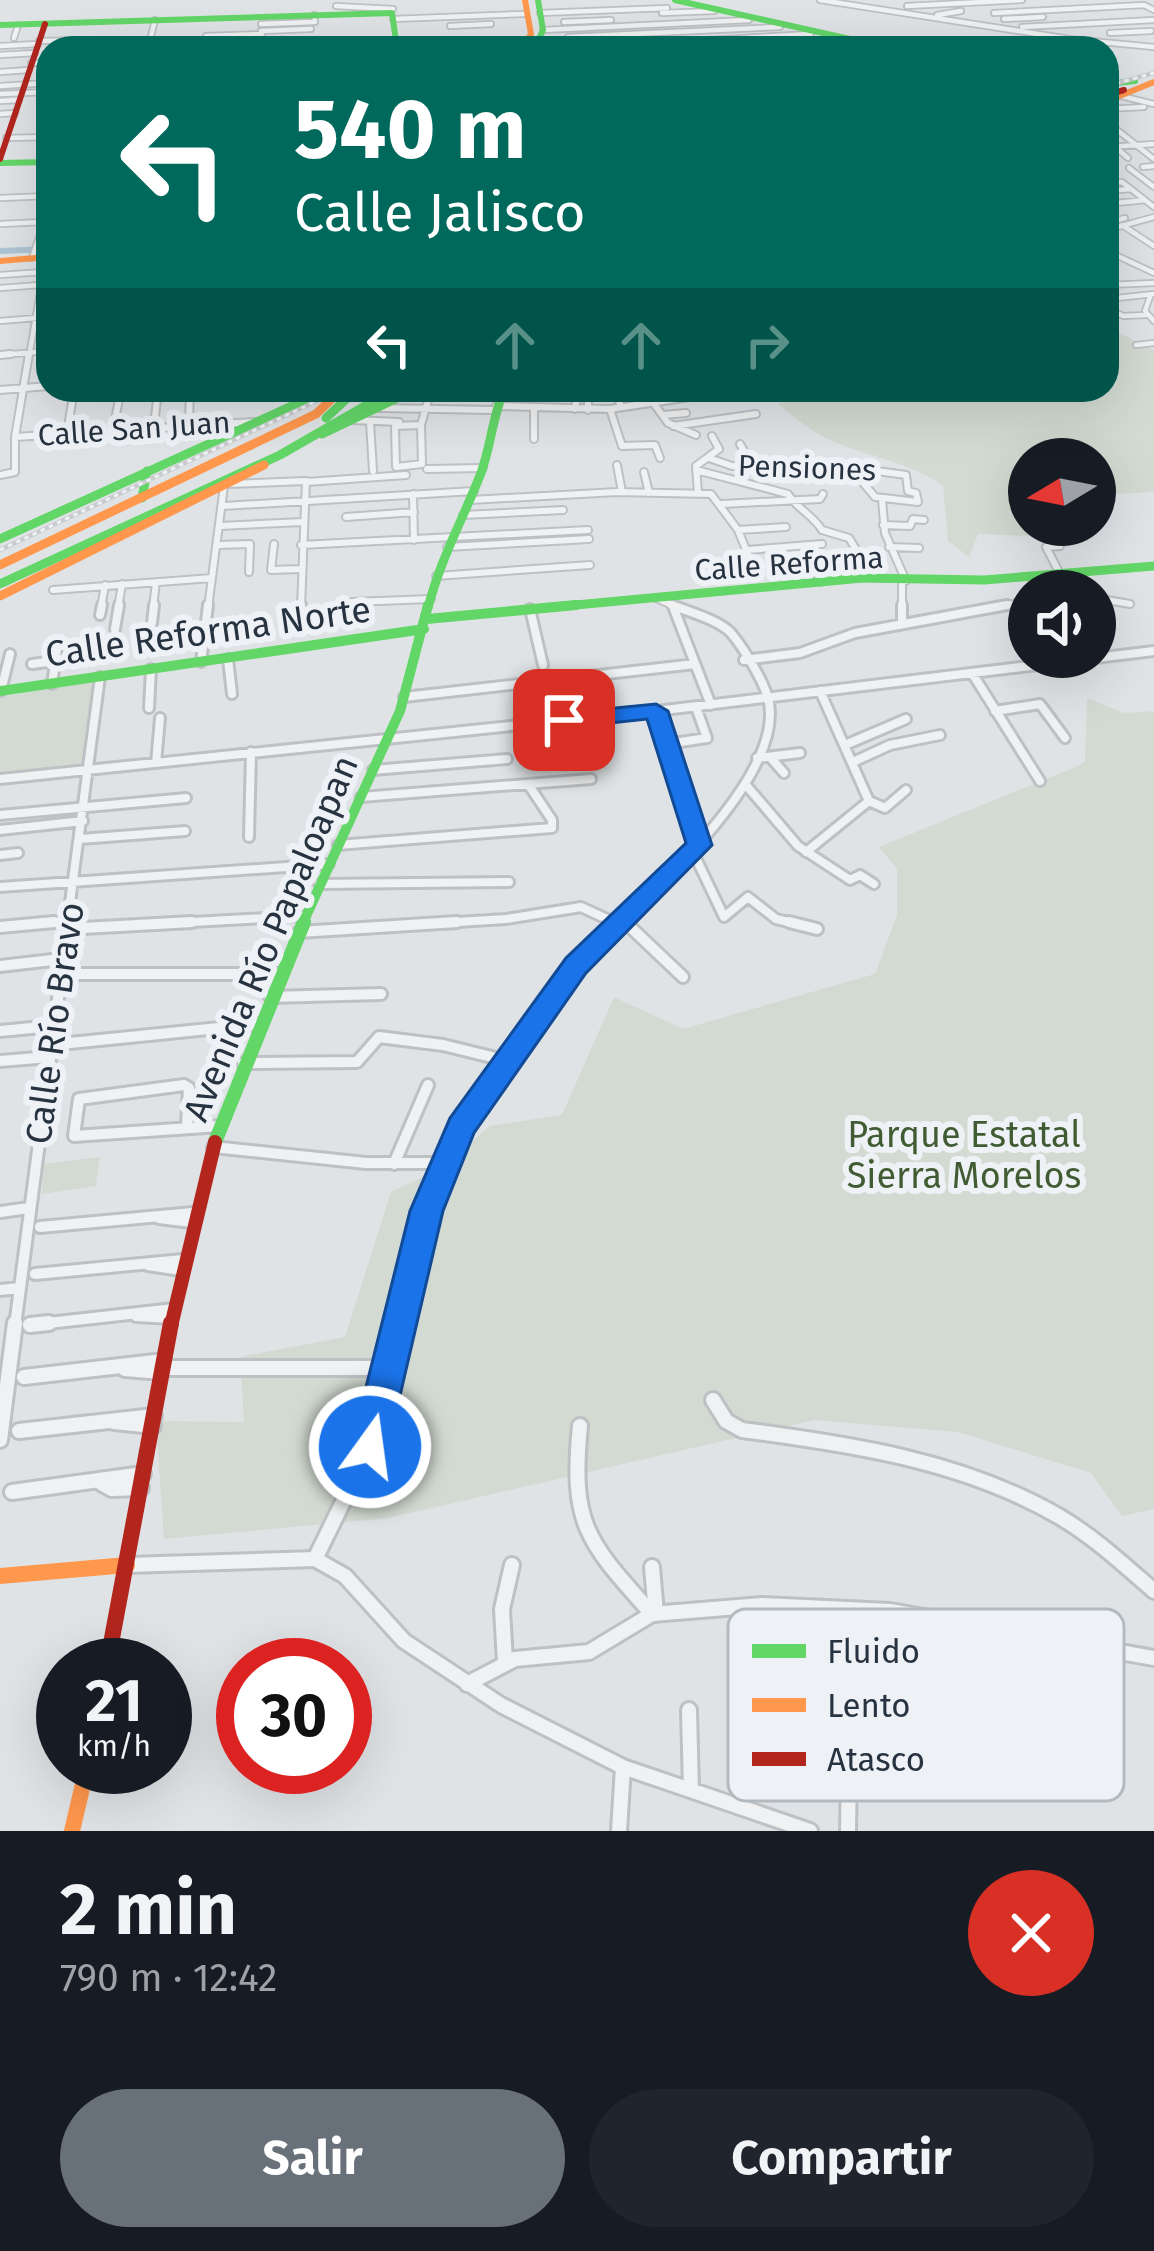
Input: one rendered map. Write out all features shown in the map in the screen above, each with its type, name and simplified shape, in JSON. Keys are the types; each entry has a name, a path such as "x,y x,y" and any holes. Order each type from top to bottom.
{"main road":[{"path":"669,3 778,28"},
{"path":"669,3 819,36"},
{"path":"669,3 823,36"},
{"path":"533,4 534,36"},
{"path":"526,36 533,4"},
{"path":"0,25 16,31 45,24 236,18 260,22 282,10 313,22 395,11 396,36"},
{"path":"42,36 45,24"},
{"path":"32,71 2,152 36,158"},
{"path":"1119,92 1153,80"},
{"path":"0,261 36,257"},
{"path":"293,405 297,402"},
{"path":"0,539 300,402"},
{"path":"0,565 316,414 328,402"},
{"path":"73,549 330,417 344,402"},
{"path":"322,434 374,402"},
{"path":"0,584 389,402"},
{"name":"Avenida Río Papaloapan","path":"112,1638 182,1265 213,1147 297,932 404,697 436,575 483,468 498,402"},
{"path":"0,596 280,455"},
{"path":"142,498 147,471"},
{"name":"Calle Reforma","path":"1091,570 1154,566"},
{"name":"Calle Reforma","path":"425,624 530,609 874,578 1008,590"},
{"name":"Calle Reforma Norte","path":"1,691 425,624"},
{"path":"0,1576 127,1565"},
{"path":"72,1831 81,1794"}],"street":[{"path":"820,0 1050,36"},
{"path":"882,8 1020,0 1054,25"},
{"path":"1061,0 1071,11"},
{"path":"1105,0 1137,20"},
{"path":"979,2 1015,27"},
{"path":"566,19 669,3 688,36"},
{"path":"1004,20 1116,3 1144,4 1153,14"},
{"path":"336,6 449,18 533,4 602,11 620,36"},
{"path":"933,15 958,9"},
{"path":"1099,10 1115,22"},
{"path":"1139,10 1153,14"},
{"path":"994,13 1039,14"},
{"path":"1005,28 1137,20 1153,14"},
{"path":"234,35 236,18"},
{"path":"449,18 451,28 491,24"},
{"path":"208,19 206,36 234,35 260,22 313,22"},
{"path":"151,36 154,20"},
{"path":"537,31 749,20"},
{"path":"98,36 101,22"},
{"path":"260,22 261,36"},
{"path":"993,26 1007,36"},
{"path":"657,36 778,28"},
{"path":"725,36 778,28"},
{"path":"778,28 782,36"},
{"path":"85,36 87,29"},
{"path":"1113,36 1151,31"},
{"path":"1023,32 1052,36"},
{"path":"1031,36 1041,34"},
{"path":"1140,39 1152,46"},
{"path":"1119,40 1131,50 1119,52"},
{"path":"1119,44 1152,46"},
{"path":"0,46 32,71"},
{"path":"0,55 32,71"},
{"path":"0,86 32,71"},
{"path":"0,86 32,71"},
{"path":"0,86 32,71"},
{"path":"0,114 32,71"},
{"path":"1119,98 1154,105"},
{"path":"1119,98 1135,105"},
{"path":"1119,129 1154,160 1143,166"},
{"path":"2,152 36,140"},
{"path":"1119,146 1154,143"},
{"path":"1119,152 1128,158"},
{"path":"1129,168 1154,187"},
{"path":"1119,183 1145,200 1154,215"},
{"path":"1139,188 1154,187"},
{"path":"1119,188 1131,189"},
{"path":"0,198 36,196"},
{"path":"1119,202 1145,200"},
{"path":"1119,225 1154,215"},
{"path":"1119,224 1154,215"},
{"path":"0,224 36,222"},
{"path":"1122,225 1154,246"},
{"path":"1119,247 1123,246"},
{"path":"1119,256 1154,273"},
{"path":"0,275 36,258"},
{"path":"1119,284 1154,283"},
{"path":"0,288 36,285"},
{"path":"1124,288 1134,296"},
{"path":"1119,297 1153,294 1146,315"},
{"path":"0,475 15,472 14,437 36,304"},
{"path":"1119,315 1146,315 1154,321"},
{"path":"0,321 36,318"},
{"path":"1136,345 1154,343"},
{"path":"0,355 36,352"},
{"path":"0,390 36,387"},
{"path":"67,433 72,402"},
{"path":"113,428 118,402"},
{"path":"154,426 157,402"},
{"path":"189,422 190,402"},
{"path":"422,423 394,426 397,467 422,464 422,423 429,402"},
{"path":"574,409 575,402"},
{"path":"588,402 588,410"},
{"path":"619,402 621,407"},
{"path":"379,407 588,410 660,402"},
{"path":"655,403 673,426 696,435"},
{"path":"534,408 534,439"},
{"path":"610,409 622,446 654,445 660,458"},
{"path":"663,415 686,413"},
{"path":"673,426 756,414"},
{"path":"353,420 422,423"},
{"name":"Calle San Juan","path":"14,437 189,422 254,422"},
{"path":"370,422 373,471"},
{"path":"696,470 718,449 712,436"},
{"path":"704,444 710,457"},
{"path":"740,444 752,461 774,464"},
{"name":"Pensiones","path":"710,457 732,466 843,466 908,475 908,492 916,494 917,503 882,500"},
{"path":"617,465 622,492"},
{"path":"427,469 483,468"},
{"path":"696,470 698,493"},
{"path":"696,470 799,497 820,500 823,494"},
{"path":"644,472 649,494"},
{"path":"201,662 226,485 406,475"},
{"path":"859,478 868,494 882,500 889,548 904,581 902,624"},
{"path":"299,628 305,481"},
{"path":"678,493 683,506"},
{"path":"223,506 413,494 698,493 720,501 799,497"},
{"path":"413,494 414,541"},
{"path":"799,497 797,508 813,514 822,530 846,533 874,578"},
{"path":"720,501 757,576"},
{"path":"463,514 563,510"},
{"path":"346,517 413,512"},
{"path":"883,525 910,526 913,519 923,520"},
{"path":"220,526 303,522"},
{"path":"738,530 786,527"},
{"path":"301,545 588,535"},
{"path":"218,545 250,544 249,572"},
{"path":"274,544 272,571 300,569"},
{"path":"746,550 822,544"},
{"path":"1053,546 1046,547 1058,570"},
{"path":"889,548 919,548"},
{"path":"436,575 590,565"},
{"path":"814,568 821,582"},
{"path":"53,590 212,578"},
{"path":"152,622 156,581"},
{"path":"115,629 122,584"},
{"path":"100,615 105,585"},
{"path":"744,660 800,653 844,635 1008,597"},
{"path":"352,602 431,598"},
{"path":"315,1558 357,1481 426,1211 461,1127 570,972 696,848 764,757 770,726 768,698 726,627 656,598"},
{"path":"1116,602 1130,604"},
{"path":"530,609 543,665"},
{"path":"674,609 711,705"},
{"path":"52,684 58,643"},
{"path":"0,779 711,705 1154,651"},
{"path":"1,691 10,654"},
{"path":"228,658 232,694"},
{"path":"32,664 54,662"},
{"path":"404,697 695,664"},
{"path":"149,708 151,669"},
{"path":"972,673 1040,781"},
{"name":"Calle Río Bravo","path":"0,1440 100,677"},
{"path":"820,691 869,801 882,809 906,790"},
{"path":"995,711 1040,704 1065,739"},
{"path":"667,744 707,738 696,706"},
{"path":"656,711 696,848 725,917 748,897 780,918 817,929"},
{"path":"156,763 160,718"},
{"path":"845,745 906,719"},
{"path":"853,762 890,745 940,735"},
{"path":"249,837 250,752"},
{"path":"764,757 800,752"},
{"path":"764,757 784,773"},
{"path":"373,770 507,759"},
{"path":"361,797 591,779"},
{"path":"338,845 551,827 552,820 528,784"},
{"path":"746,784 806,852 851,880 860,875 874,884"},
{"path":"0,815 186,798"},
{"path":"806,852 869,801"},
{"path":"0,830 82,821"},
{"path":"80,839 185,831"},
{"path":"0,855 18,854"},
{"path":"0,886 329,863"},
{"path":"319,884 509,882"},
{"path":"297,932 506,919 581,907 620,922 683,977"},
{"path":"0,927 304,916"},
{"path":"0,966 61,959"},
{"path":"59,974 280,974"},
{"path":"270,997 381,994"},
{"path":"0,1061 258,1024"},
{"path":"0,1031 52,1026"},
{"path":"243,1063 357,1062 379,1037 508,1060"},
{"path":"187,1126 189,1088 184,1084 80,1099 74,1136 220,1126"},
{"path":"394,1164 428,1085"},
{"path":"213,1147 394,1164 444,1162"},
{"path":"0,1212 29,1208"},
{"path":"40,1227 192,1218"},
{"path":"35,1274 182,1265"},
{"path":"0,1290 19,1288"},
{"path":"30,1324 173,1314"},
{"path":"24,1377 163,1367 389,1368"},
{"path":"713,1400 726,1421 742,1430 850,1445 973,1480 1033,1503 1075,1527 1154,1591"},
{"path":"19,1432 153,1421"},
{"path":"580,1426 573,1479 580,1525 591,1546 654,1614"},
{"path":"12,1492 101,1483 112,1489 142,1481"},
{"path":"127,1565 315,1558 345,1576 404,1640 466,1684 623,1767 810,1831"},
{"path":"505,1661 502,1609 512,1565"},
{"path":"652,1567 654,1614"},
{"path":"466,1684 505,1661 590,1652 654,1614 762,1605 869,1609"},
{"path":"1124,1653 1154,1658"},
{"path":"689,1710 691,1790"},
{"path":"620,1831 623,1767"},
{"path":"848,1801 848,1831"}],"green space":[{"path":"1119,333 1154,350 1154,492 1116,494 1116,438 1008,438 1008,535 978,534 969,557 948,541 943,486 806,426 778,404 1119,402"},
{"path":"93,682 85,764 0,774 0,697"},
{"name":"Parque Estatal Sierra Morelos","path":"1087,698 1124,713 1154,711 1154,1509 1122,1516 1091,1473 958,1432 814,1420 388,1518 164,1539 156,1421 244,1422 240,1357 345,1337 391,1192 442,1168 490,1126 562,1115 614,997 683,1029 875,974 897,915 897,869 879,847 1085,761"},
{"path":"100,1157 96,1186 42,1194 44,1164"}],"waterway":[{"path":"0,251 36,250"}],"railway":[{"path":"1119,83 1154,73"},
{"path":"0,550 314,402"}],"traffic: fast":[{"path":"538,0 540,36"},
{"path":"675,0 836,36"},
{"path":"0,25 392,13 395,36"},
{"path":"1119,83 1135,81"},
{"path":"0,163 36,162"},
{"path":"0,539 301,402"},
{"path":"326,418 343,402"},
{"path":"0,584 280,455 372,402"},
{"path":"322,434 389,402"},
{"path":"215,1142 280,974 400,711 438,569 483,468 490,423 499,402"},
{"path":"142,498 147,471"},
{"path":"427,619 862,578 984,580 1154,566"},
{"path":"0,691 424,629"}],"traffic: slow":[{"path":"525,0 530,36"},
{"path":"1119,96 1154,82"},
{"path":"0,261 36,258"},
{"path":"0,565 316,414 328,402"},
{"path":"0,596 264,465"},
{"path":"0,1576 127,1565"},
{"path":"72,1831 81,1794"}],"traffic: jam":[{"path":"41,36 45,24"},
{"path":"0,159 36,51"},
{"path":"1119,91 1124,90"},
{"path":"112,1638 183,1260 215,1142"}],"route":[{"path":"370,1447 426,1211 461,1127 564,980 699,845 656,711 564,720"}]}
